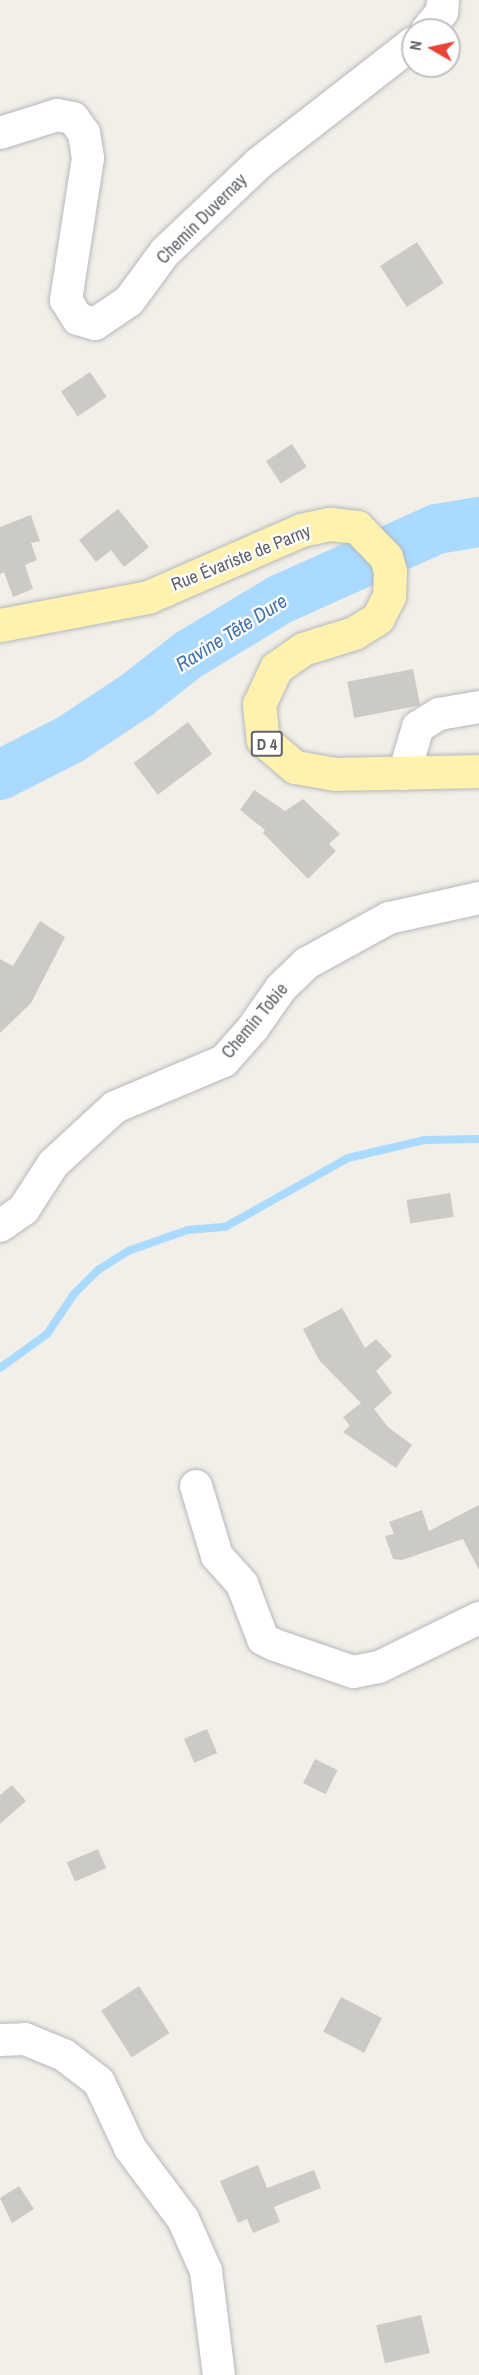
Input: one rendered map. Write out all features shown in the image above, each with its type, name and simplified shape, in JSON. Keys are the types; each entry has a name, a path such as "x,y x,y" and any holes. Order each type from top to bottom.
{"main road":[{"name":"Rue Évariste de Parny","path":"0,625 148,597 311,528 330,524 357,527 375,542 390,571 389,596 378,618 354,633 303,650 276,668 259,704 263,740 295,767 335,774 479,771"}],"street":[{"path":"437,18 442,12 443,0"},
{"name":"Chemin Duvernay","path":"0,133 57,115 73,118 84,133 88,158 66,300 78,319 94,324 129,301 165,252 259,163 401,52"},
{"path":"404,774 418,727 439,714 479,707"},
{"name":"Chemin Tobie","path":"0,1226 24,1209 53,1164 115,1107 224,1061 253,1028 281,988 307,963 389,918 479,898"},
{"path":"196,1486 217,1556 242,1584 263,1639 275,1645 353,1672 379,1667 479,1618"},
{"path":"0,2040 25,2039 64,2055 99,2082 130,2148 183,2219 206,2271 219,2375"}],"building":[{"path":"417,242 444,283 407,307 380,266"},
{"path":"90,372 107,397 78,416 61,392"},
{"path":"292,444 307,467 281,484 266,461"},
{"path":"118,509 149,547 124,567 111,550 96,562 79,540"},
{"path":"31,515 40,541 31,543 37,560 25,565 33,589 13,597 4,572 0,574 0,527"},
{"path":"413,669 420,705 354,718 347,682"},
{"path":"188,722 212,754 158,795 134,763"},
{"path":"254,790 285,811 303,799 340,834 329,844 336,851 308,879 263,833 265,830 240,810"},
{"path":"40,921 65,937 31,1003 0,1033 0,959 13,966"},
{"path":"450,1193 454,1217 410,1224 407,1200"},
{"path":"342,1308 365,1348 376,1339 392,1356 376,1371 392,1393 374,1409 388,1427 412,1445 396,1468 343,1432 350,1426 343,1417 361,1403 319,1360 303,1329"},
{"path":"479,1505 479,1570 463,1539 402,1560 393,1559 385,1536 394,1534 389,1522 422,1510 429,1531"},
{"path":"207,1729 217,1753 194,1763 184,1739"},
{"path":"315,1759 337,1770 326,1794 303,1783"},
{"path":"12,1785 26,1801 0,1824 0,1795"},
{"path":"98,1849 106,1868 75,1882 67,1862"},
{"path":"139,1986 169,2033 132,2057 101,2011"},
{"path":"341,1997 382,2018 364,2053 323,2032"},
{"path":"258,2165 267,2188 314,2170 321,2188 274,2207 280,2222 253,2233 247,2219 238,2223 220,2181"},
{"path":"19,2186 34,2209 12,2223 0,2198"},
{"path":"421,2315 430,2353 385,2363 376,2325"}],"waterway":[{"name":"Ravine Tête Dure","path":"0,775 69,740 137,695 188,655 281,599 437,529 479,522"},
{"path":"0,1368 47,1334 74,1294 98,1270 128,1251 188,1230 225,1227 348,1158 425,1140 479,1139"}]}
